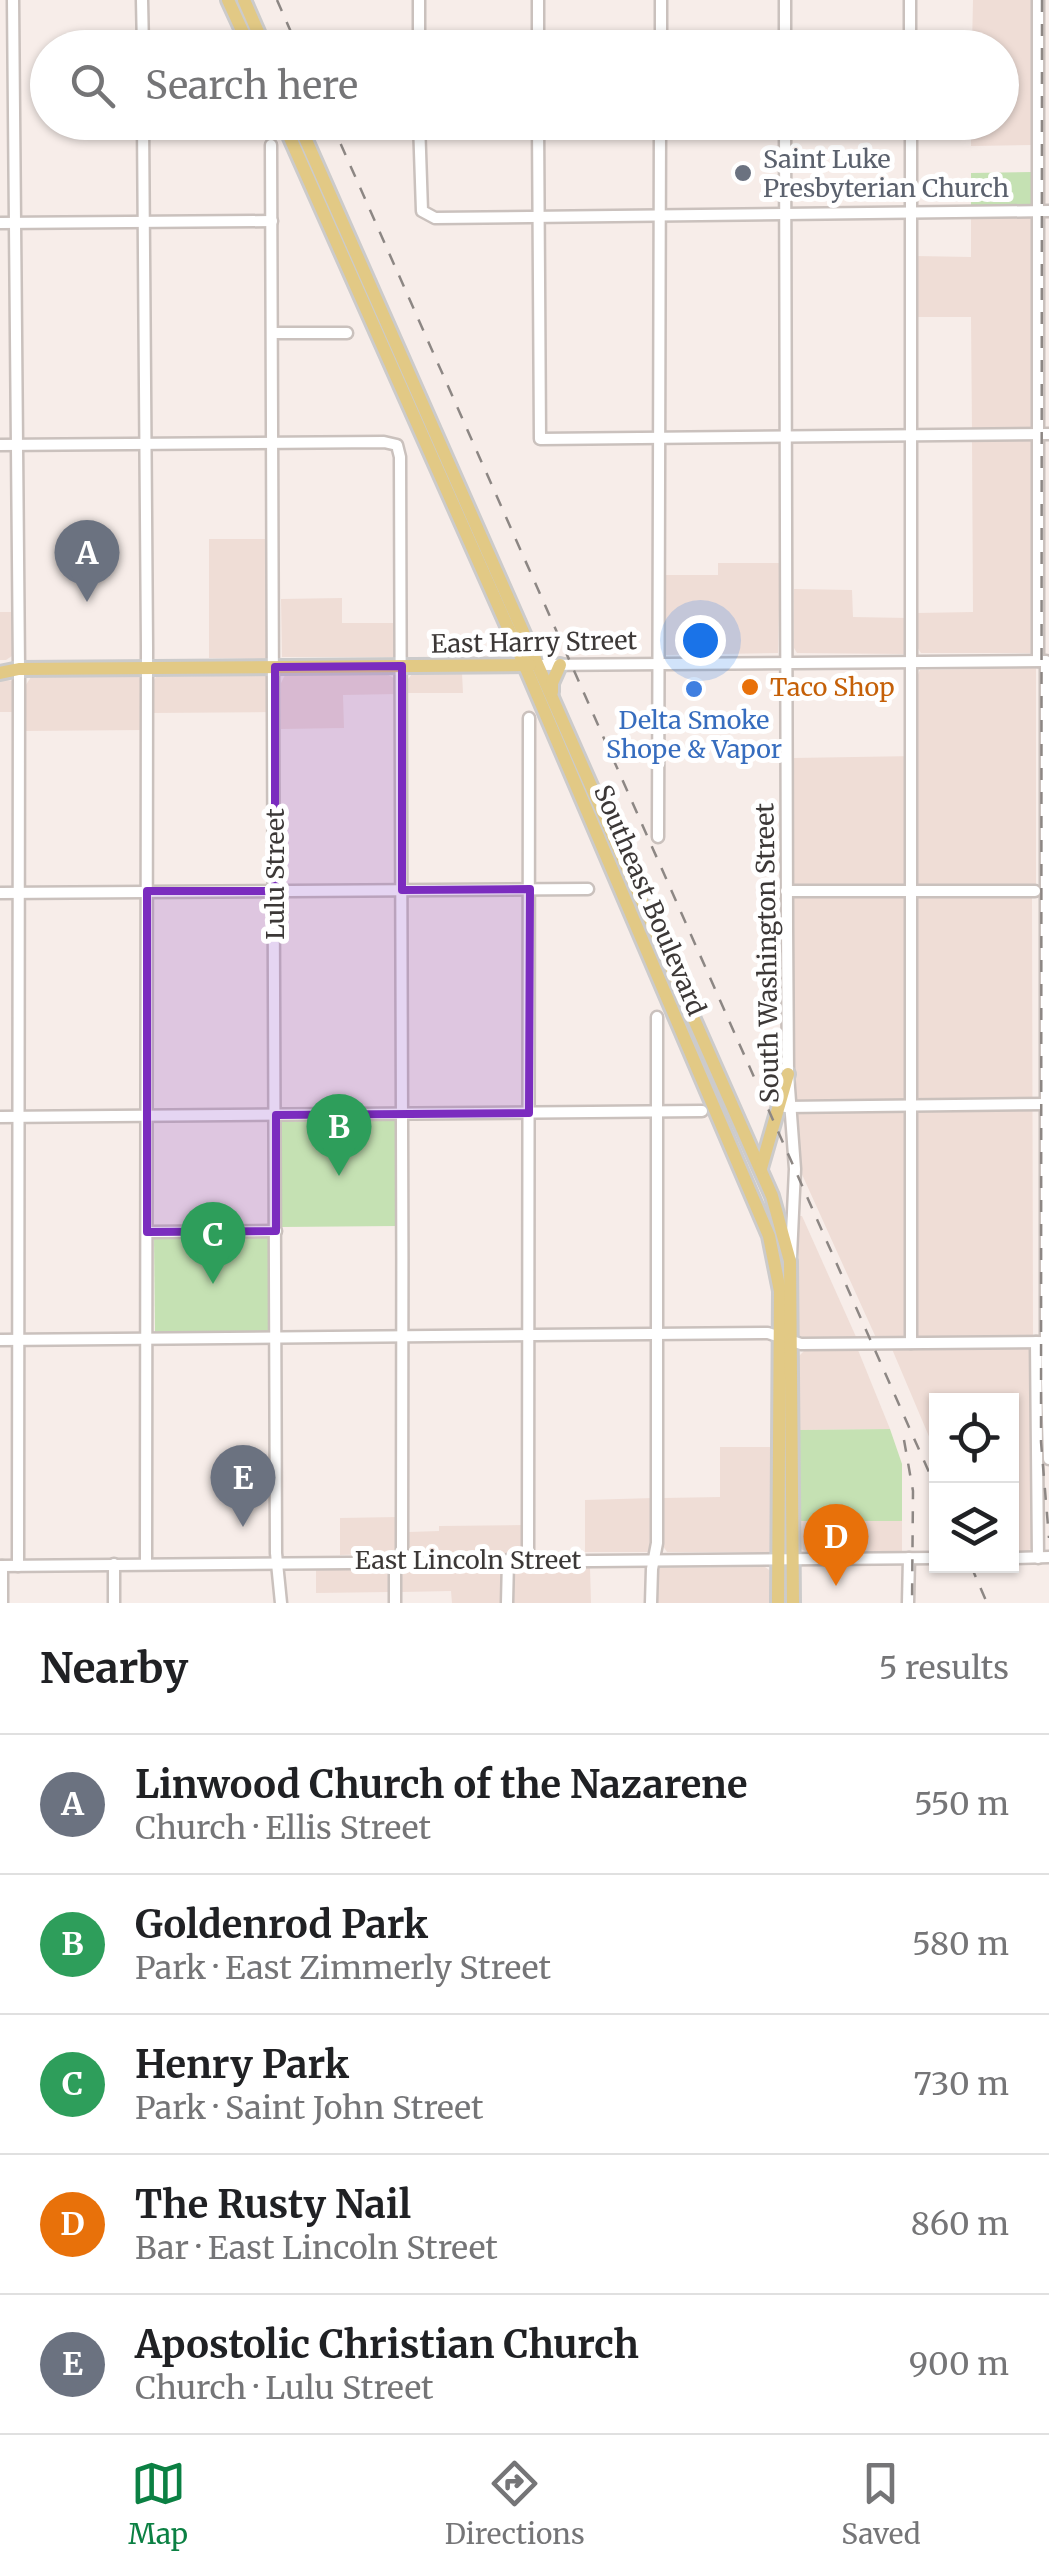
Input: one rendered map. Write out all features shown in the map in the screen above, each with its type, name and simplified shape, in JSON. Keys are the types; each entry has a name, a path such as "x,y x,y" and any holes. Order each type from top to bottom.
{"main road":[{"path":"228,0 242,30"},
{"path":"244,0 256,30"},
{"name":"Southeast Boulevard","path":"291,140 510,630 553,700 761,1168 790,1260"},
{"name":"Southeast Boulevard","path":"306,140 757,1207 776,1261 786,1338"},
{"path":"487,666 503,654 510,630"},
{"name":"East Harry Street","path":"0,663 18,668 531,666"},
{"path":"553,700 552,683 560,666"},
{"name":"East Harry Street","path":"0,674 18,668"},
{"path":"757,1207 761,1168 786,1107 788,1074"},
{"name":"South Washington Street","path":"790,1260 786,1558 793,1603"},
{"name":"South Washington Street","path":"778,1603 786,1558"}],"street":[{"path":"12,0 20,1117 18,1566"},
{"path":"142,0 143,30"},
{"path":"419,0 419,30"},
{"path":"538,0 538,30"},
{"path":"660,0 660,30"},
{"path":"785,0 785,30"},
{"path":"910,0 910,30"},
{"path":"1019,1558 1044,1557 1047,993 1043,891 1047,790 1044,212 1038,0"},
{"path":"143,140 146,1563"},
{"path":"420,140 422,212 436,218 1044,212"},
{"path":"538,140 540,439 1043,434"},
{"path":"658,838 660,140"},
{"name":"South Washington Street","path":"785,140 788,1074"},
{"path":"910,1343 911,140"},
{"name":"Lulu Street","path":"271,146 275,1338 281,1603"},
{"path":"0,222 272,221"},
{"path":"274,333 348,333"},
{"path":"0,445 397,445 402,666 402,1552 395,1570 395,1603"},
{"name":"East Harry Street","path":"531,666 1044,661"},
{"path":"528,1560 529,718"},
{"path":"0,893 588,890"},
{"path":"786,892 1043,891"},
{"path":"652,1603 658,1543 657,1018"},
{"path":"786,1107 1047,1104"},
{"name":"South Washington Street","path":"786,1107 795,1169 790,1260"},
{"path":"0,1117 702,1112"},
{"path":"146,1232 276,1231"},
{"path":"0,1340 768,1334 801,1344 1044,1342"},
{"path":"1044,1342 1049,1459"},
{"path":"908,1603 909,1558"},
{"name":"East Lincoln Street","path":"1,1566 929,1558"},
{"path":"507,1603 508,1560"},
{"path":"114,1564 114,1603"},
{"path":"1,1566 2,1603"}],"highlighted area":[{"path":"402,666 402,890 530,889 529,1113 276,1115 276,1231 147,1232 147,891 275,891 275,667"}],"shaded area":[{"path":"973,0 1034,0 1032,145 971,146 971,140 1019,140 1019,30 972,30"},
{"path":"1033,216 1031,430 972,431 971,317 916,317 916,256 971,257 971,217"},
{"path":"972,440 1032,440 1033,653 921,653 917,647 917,613 973,612"},
{"path":"209,539 270,539 267,659 209,658"},
{"path":"718,563 780,563 778,653 666,655 666,575 718,575"},
{"path":"794,589 852,590 853,617 908,618 905,654 797,653"},
{"path":"342,598 342,623 396,623 396,657 282,657 281,599"},
{"path":"0,612 14,612 15,654 6,660 0,660"},
{"path":"1036,668 1033,1337 877,1340 800,1170 792,1074 793,758 917,756 920,670"},
{"path":"413,673 462,673 463,693 407,693 408,679"},
{"path":"387,674 397,680 398,694 343,695 344,728 281,729 281,683 285,675"},
{"path":"31,677 139,677 143,730 24,731 24,688"},
{"path":"156,677 270,678 271,712 151,713 152,683"},
{"path":"0,679 13,681 15,712 0,712"},
{"path":"798,1216 802,1216 857,1339 805,1340 799,1336"},
{"path":"1031,1348 1034,1546 1028,1551 1019,1551 1019,1393 929,1393 929,1436 892,1349"},
{"path":"806,1349 858,1350 890,1429 798,1430 797,1358"},
{"path":"720,1447 774,1447 772,1549 667,1552 663,1546 664,1498 720,1497"},
{"path":"654,1498 649,1552 585,1552 585,1500"},
{"path":"398,1517 398,1546 392,1553 340,1555 340,1518"},
{"path":"797,1521 902,1521 902,1551 807,1552 799,1548"},
{"path":"524,1525 524,1542 517,1554 414,1553 409,1547 409,1532 439,1531 439,1526"},
{"path":"765,1567 772,1572 774,1603 657,1603 660,1568"},
{"path":"499,1568 504,1573 504,1603 452,1603 451,1591 402,1592 406,1569"},
{"path":"590,1568 591,1603 514,1603 516,1569"},
{"path":"383,1569 389,1573 389,1592 316,1593 316,1570"}],"green space":[{"path":"1032,172 1032,207 971,207 971,173"},
{"path":"395,1120 398,1226 281,1227 282,1122"},
{"path":"154,1237 271,1237 271,1332 155,1333"},
{"path":"890,1429 902,1464 902,1521 798,1521 798,1430"}],"railway":[{"path":"277,0 290,30"},
{"path":"1042,0 1041,1442 1049,1538"},
{"path":"339,140 934,1483"},
{"path":"904,1440 913,1491 912,1603"},
{"path":"974,1573 987,1603"}],"place":[{"name":"Saint Luke Presbyterian Church","path":"743,173"},
{"name":"Linwood Church of the Nazarene","path":"87,602"},
{"name":"Taco Shop","path":"750,687"},
{"name":"Delta Smoke Shope & Vapor","path":"694,689"},
{"name":"Goldenrod Park","path":"339,1176"},
{"name":"Henry Park","path":"213,1284"},
{"name":"Apostolic Christian Church","path":"243,1527"},
{"name":"The Rusty Nail","path":"836,1586"}]}
